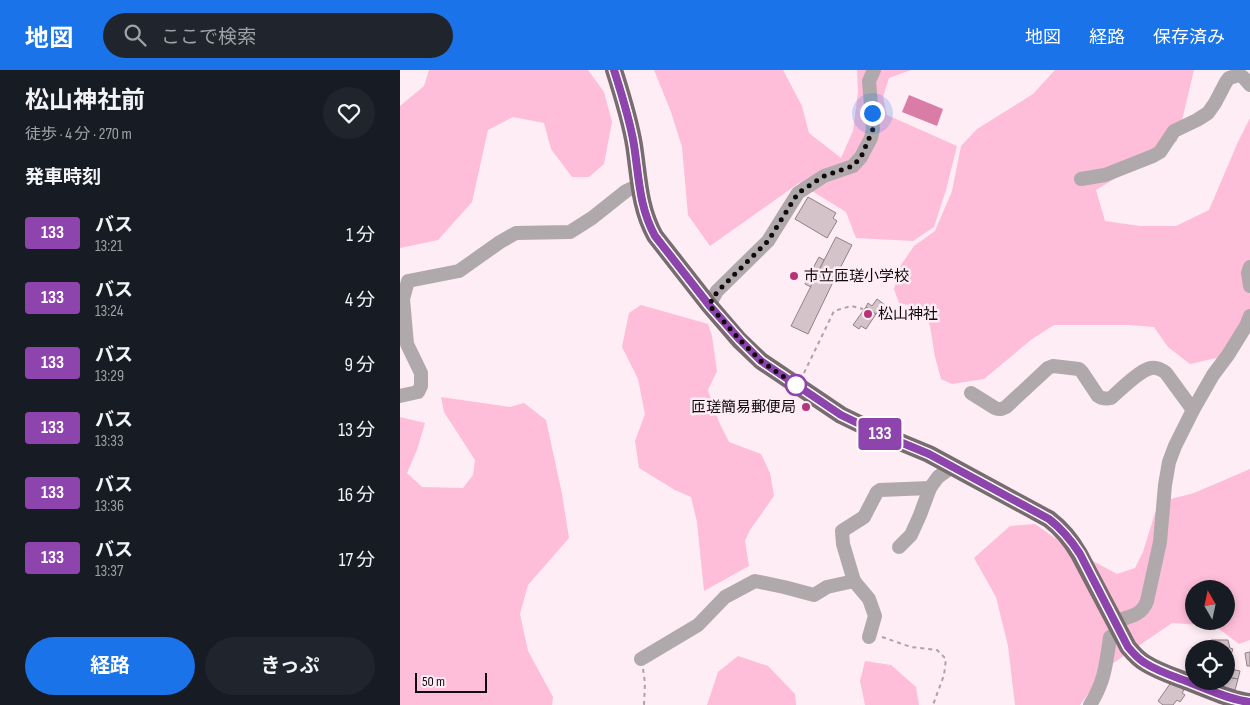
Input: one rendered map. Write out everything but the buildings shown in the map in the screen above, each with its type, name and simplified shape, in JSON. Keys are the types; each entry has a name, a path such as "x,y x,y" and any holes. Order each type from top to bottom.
{"main road":[{"path":"614,70 630,122 644,210 655,236 709,305 761,361 841,415 929,454 1040,513 1061,528 1072,542 1128,647 1136,657 1159,671 1227,701 1250,702"}],"street":[{"path":"709,305 717,292 768,241 798,193 824,176 853,166 861,157 873,129 869,81 874,70"},
{"path":"1081,180 1105,175 1160,152 1174,131 1208,113 1229,78 1239,75 1250,85"},
{"path":"400,396 418,392 421,386 421,373 406,344 403,299 408,281 459,271 516,233 570,232 592,218 626,191 639,185"},
{"path":"1250,267 1248,273 1250,286"},
{"path":"1090,705 1098,692 1106,668 1110,637 1117,626 1145,608 1160,542 1169,462 1175,446 1193,410 1246,326 1250,316"},
{"path":"971,393 995,408 1002,409 1048,368 1053,366 1079,370 1098,396 1106,399 1112,398 1144,370 1154,368 1161,369 1166,373 1193,410"},
{"path":"899,547 911,535 930,488 938,477 952,466"},
{"path":"870,638 875,616 869,599 854,580 843,544 842,531 864,517 877,492 880,490 930,488"},
{"path":"641,659 698,626 725,598 755,581 814,595 827,587 854,580"}],"path":[{"path":"797,386 834,310 851,306 864,310"},
{"path":"870,638 883,637 911,647 937,650 946,659 944,675 933,705"},
{"path":"641,659 645,683 644,705"}],"shaded area":[{"path":"429,70 588,70 604,92 612,122 604,164 589,177 572,177 551,149 544,123 513,117 488,130 472,202 438,240 400,248 400,106 424,86"},
{"path":"654,70 783,70 802,106 809,133 841,158 853,131 858,92 857,70 911,70 889,78 883,97 887,115 957,146 934,227 913,241 856,238 846,212 799,183 710,246 688,215 682,147 671,112"},
{"path":"1055,70 1194,70 1177,141 1096,190 1105,221 1140,226 1176,226 1209,210 1250,118 1250,310 1225,356 1190,364 1168,347 1154,327 1130,325 1054,325 1032,339 984,379 952,384 941,379 930,326 923,308 899,303 894,289 901,265 914,246 935,231 952,191 961,146 977,129 1033,94"},
{"path":"909,95 943,109 937,126 902,112"},
{"path":"641,305 708,324 712,336 717,371 708,390 719,422 729,442 761,454 770,473 774,496 750,530 745,541 749,566 704,591 697,522 691,497 675,490 639,468 635,441 645,414 638,379 622,347 629,313"},
{"path":"441,397 510,407 524,403 546,420 562,494 569,538 528,585 520,614 528,651 553,697 552,705 400,705 400,417 425,423 417,450 407,473 422,487 463,488 473,475 475,460 444,412"},
{"path":"1250,469 1250,640 1239,644 1220,630 1235,630 1235,580 1185,580 1185,624 1172,623 1109,666 1080,705 1015,705 1008,646 996,597 974,558 1010,526 1035,524 1069,548 1117,574 1135,568 1143,552 1155,513 1167,500 1194,493"},
{"path":"738,656 768,666 795,694 796,705 707,705 718,672"},
{"path":"865,661 891,665 916,687 919,705 865,705 860,681"}],"bus line":[{"name":"133","path":"614,70 630,122 644,210 655,236 709,305 761,361 828,408 876,432 929,454 1049,519 1064,532 1080,554 1128,647 1136,657 1159,671 1228,697 1250,702"}],"place":[{"name":"市立匝瑳小学校","path":"794,276"},
{"name":"松山神社","path":"868,314"},
{"name":"匝瑳簡易郵便局","path":"806,407"}],"route":[{"path":"796,385 761,361 709,305 717,292 768,241 798,193 824,176 853,166 861,157 873,129 872,113"}]}
